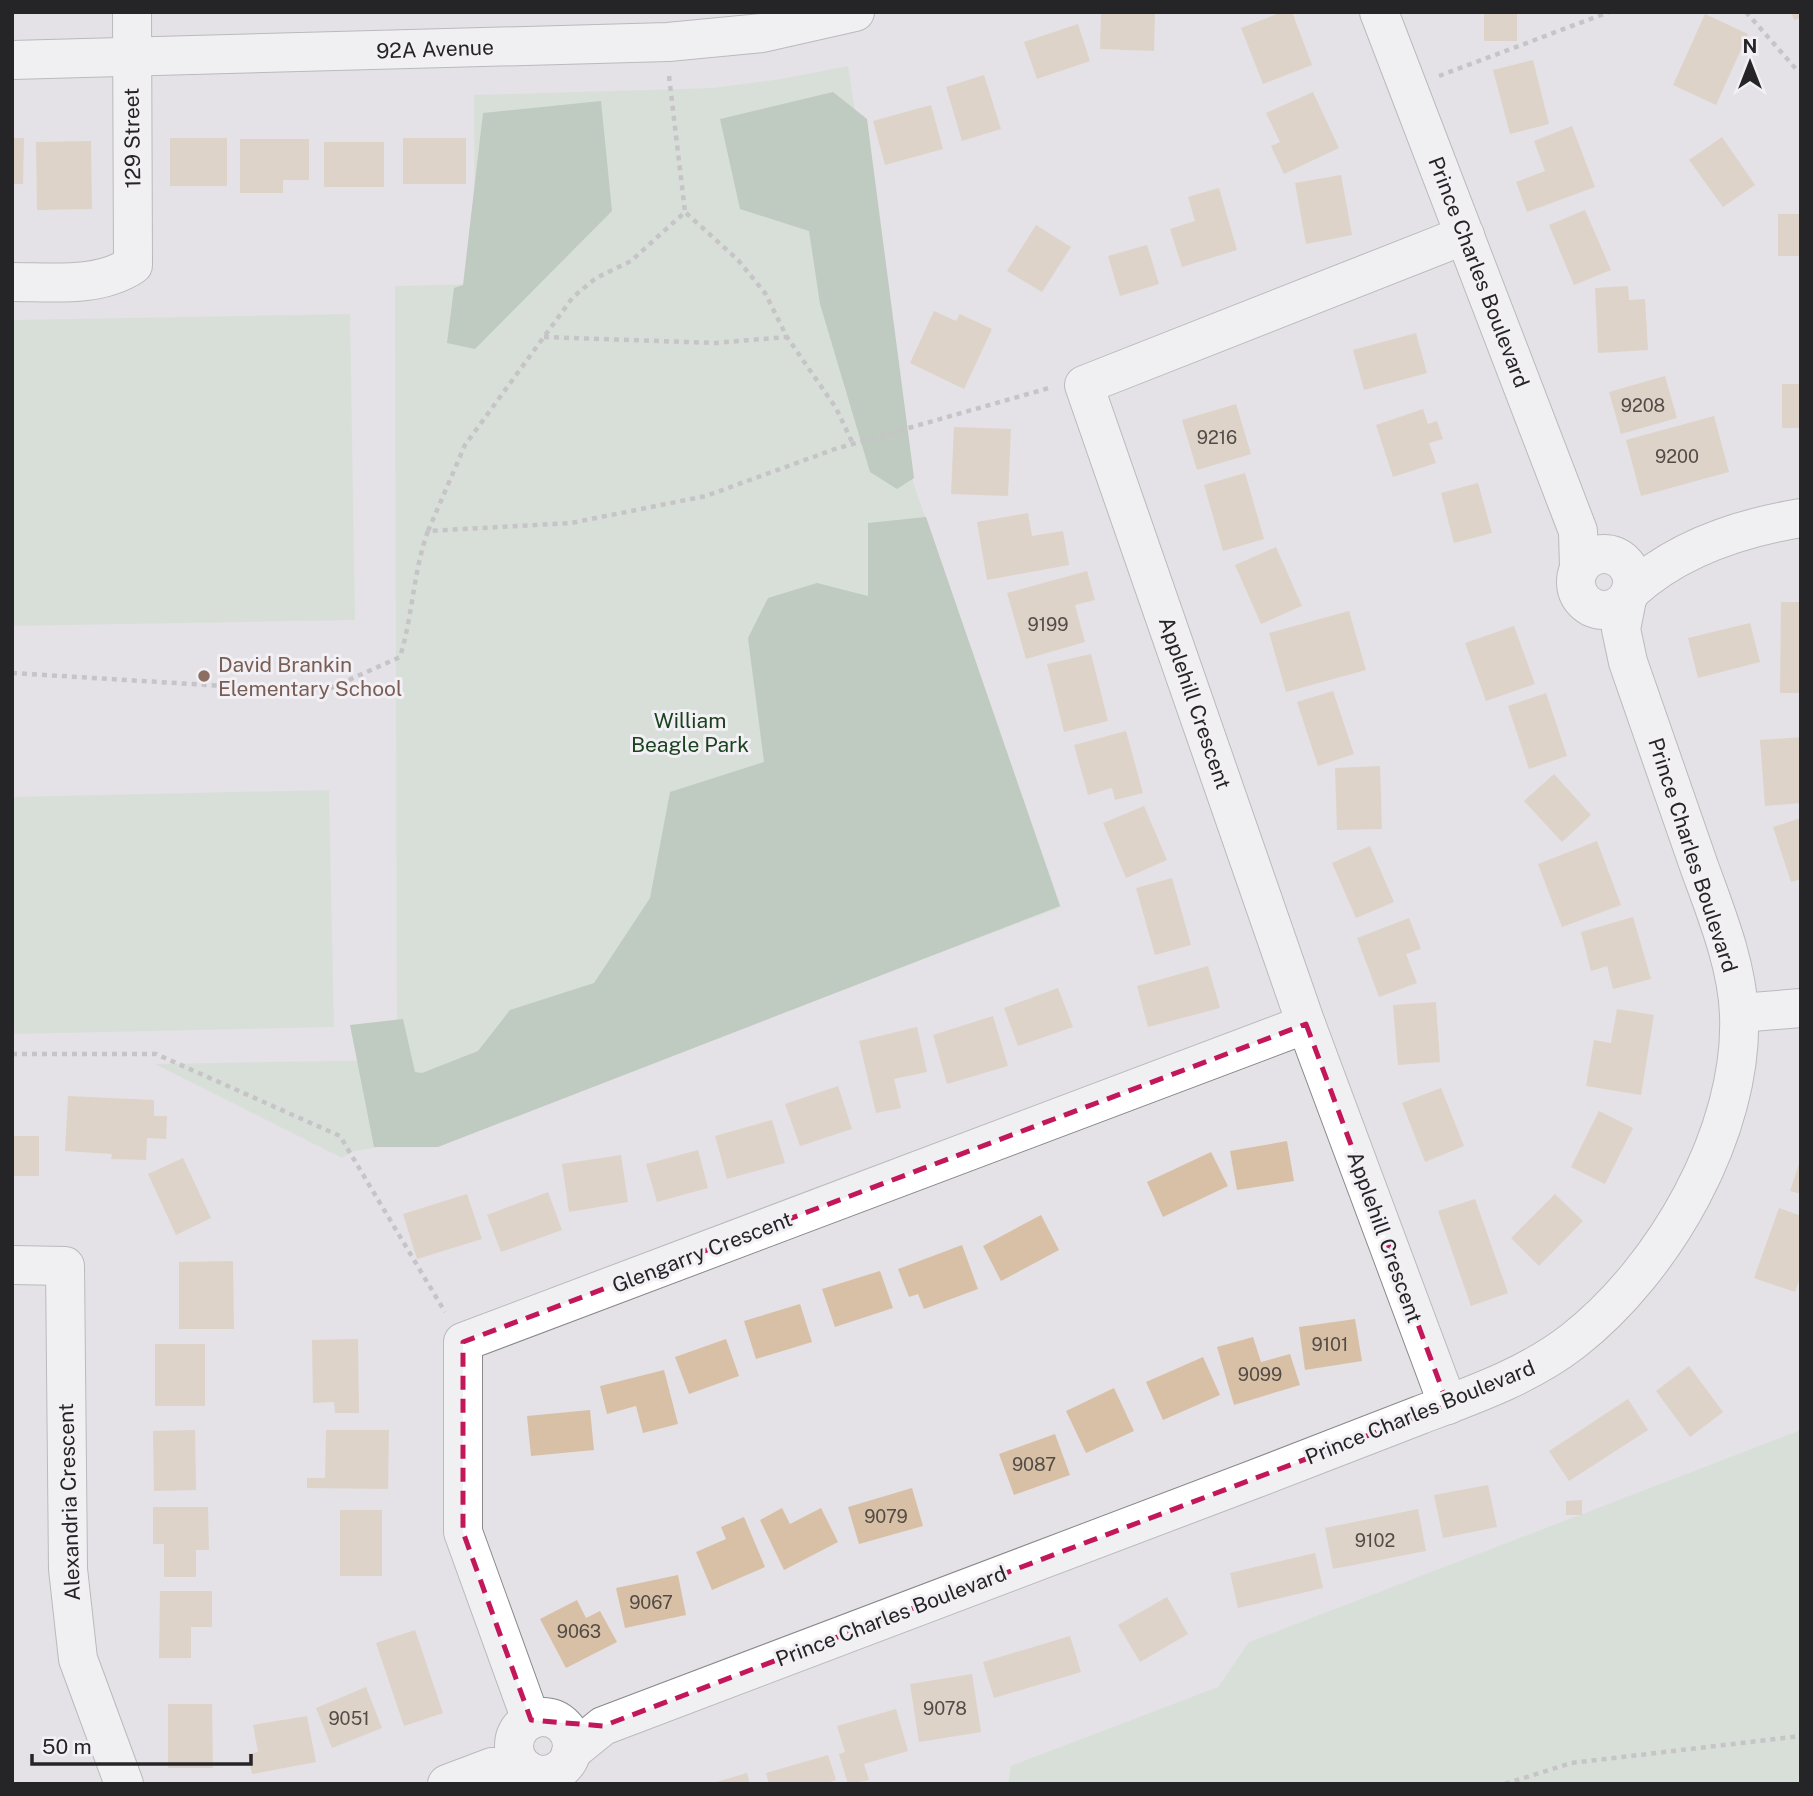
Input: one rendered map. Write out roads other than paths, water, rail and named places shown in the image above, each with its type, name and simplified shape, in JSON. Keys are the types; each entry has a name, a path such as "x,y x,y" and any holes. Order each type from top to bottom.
{"street":[{"name":"129 Street","path":"12,282 90,281 116,276 133,264 132,12"},
{"name":"92A Avenue","path":"12,60 668,42 762,33 855,12"},
{"name":"Prince Charles Boulevard","path":"447,1784 533,1746 603,1726 1448,1405 1536,1368 1577,1338 1626,1292 1665,1241 1698,1181 1722,1122 1736,1067 1740,1013 1731,966 1629,662 1605,572 1465,235 1379,12"},
{"name":"Applehill Crescent","path":"1448,1405 1306,1024 1084,385 1465,235"},
{"path":"1605,572 1690,551 1763,524 1801,518"},
{"path":"1740,1013 1801,1007"},
{"name":"Glengarry Crescent","path":"533,1746 463,1532 463,1342 1306,1024"},
{"name":"Alexandria Crescent","path":"12,1265 65,1266 68,1569 78,1659 124,1784"}],"place":[{"name":"David Brankin Elementary School","path":"204,676"}],"park label":[{"name":"William Beagle Park","path":"690,732"}]}
